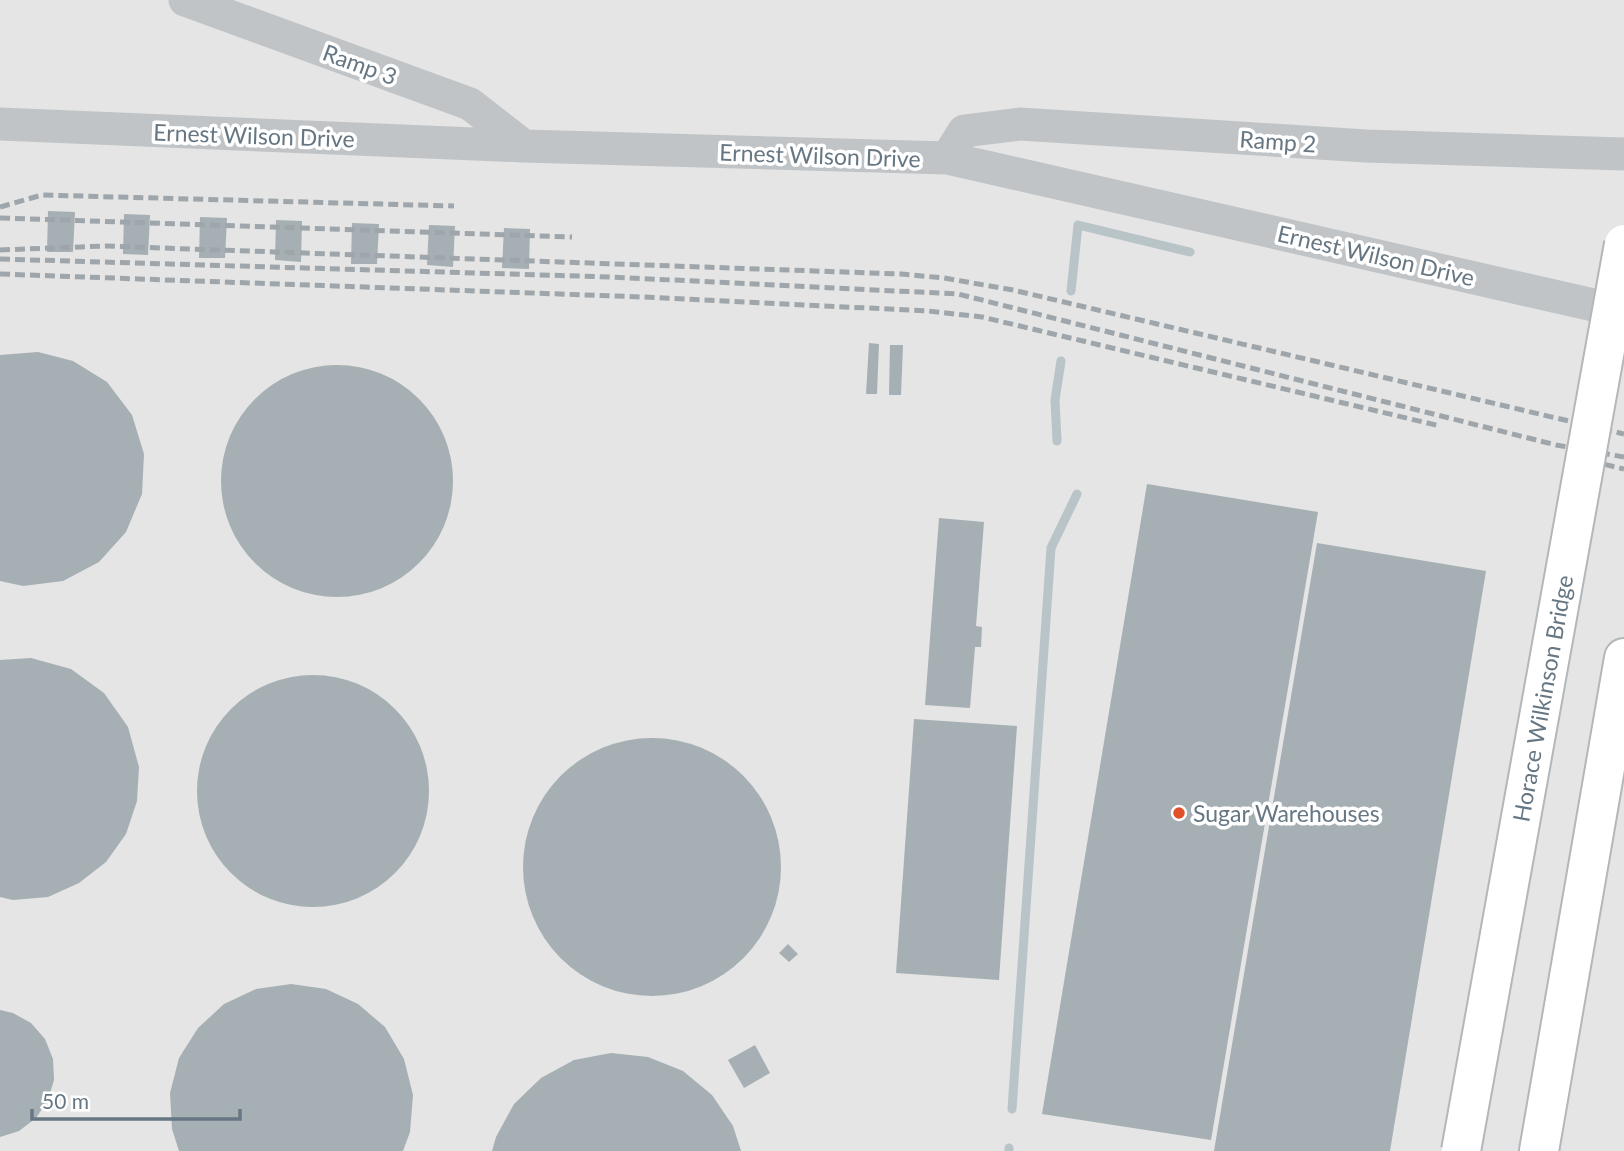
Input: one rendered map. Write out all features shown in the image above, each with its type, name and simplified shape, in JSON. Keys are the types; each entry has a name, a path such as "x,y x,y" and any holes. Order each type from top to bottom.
{"highway":[{"name":"Horace Wilkinson Bridge","path":"1461,1151 1624,244"},
{"path":"1539,1151 1624,659"}],"lane":[{"name":"Ramp 3","path":"185,0 470,104 524,146"},
{"name":"Ernest Wilson Drive","path":"0,124 524,146 947,158 1624,312"},
{"name":"Ramp 2","path":"947,158 964,131 1020,124 1366,146 1624,154"}],"shaded area":[{"path":"0,0 1624,0 1624,1151 0,1151"}],"building":[{"path":"48,211 75,212 73,252 47,252"},
{"path":"124,214 150,215 148,255 123,254"},
{"path":"200,217 227,218 225,258 199,258"},
{"path":"276,220 302,221 301,262 275,260"},
{"path":"352,223 379,224 377,264 351,264"},
{"path":"429,225 455,226 453,267 427,265"},
{"path":"504,228 530,229 529,269 502,268"},
{"path":"869,343 879,344 877,394 866,394"},
{"path":"890,345 903,345 901,395 889,395"},
{"path":"38,352 73,361 107,382 132,415 144,454 142,494 126,532 99,562 63,581 23,586 0,581 0,355"},
{"path":"326,365 348,365 371,370 402,384 427,407 448,447 453,481 451,504 439,536 427,555 411,571 371,592 348,597 326,597 303,592 272,578 247,555 226,515 221,492 221,470 226,447 240,416 263,391 303,370"},
{"name":"Sugar Warehouses","path":"1147,484 1318,512 1211,1140 1042,1114"},
{"path":"939,518 984,522 976,626 982,627 981,647 975,647 970,708 925,705"},
{"name":"Sugar Warehouses","path":"1317,543 1486,571 1390,1151 1214,1151"},
{"path":"31,658 71,669 104,693 128,727 139,767 137,801 126,834 106,862 79,883 48,897 13,900 0,897 0,660"},
{"path":"302,675 324,675 347,680 378,694 403,717 424,757 429,791 427,814 415,846 403,865 387,881 347,902 324,907 302,907 279,902 248,888 223,865 202,825 197,802 197,780 202,757 216,726 239,701 279,680"},
{"path":"914,719 1017,726 999,980 896,973"},
{"path":"652,738 677,740 713,753 734,767 752,785 766,806 776,830 781,867 779,892 766,928 752,949 734,967 713,981 689,991 652,996 627,994 591,981 570,967 552,949 538,928 528,904 523,867 525,842 538,806 552,785 570,767 591,753 615,743"},
{"path":"788,944 798,954 789,962 779,953"},
{"path":"291,984 326,989 358,1004 385,1027 404,1059 413,1095 410,1132 403,1151 179,1151 172,1129 170,1093 179,1058 198,1028 224,1004 256,989"},
{"path":"0,1010 13,1013 31,1023 45,1039 53,1059 54,1080 48,1100 36,1118 19,1131 0,1137"},
{"path":"755,1045 770,1073 744,1088 728,1060"},
{"path":"611,1053 648,1057 683,1071 712,1095 733,1126 741,1151 492,1151 496,1137 514,1104 541,1078 574,1060"}],"waterway":[{"path":"1071,291 1078,225 1190,252"},
{"path":"1057,441 1055,400 1061,361"},
{"path":"1012,1109 1051,548 1077,494"}],"railway":[{"path":"0,207 42,195 454,206"},
{"path":"0,218 572,237"},
{"path":"0,250 105,246 901,274 944,278 1013,290 1624,434"},
{"path":"0,259 611,277 958,294 1556,445 1624,457"},
{"path":"0,274 643,297 928,311 982,317 1440,426"},
{"path":"1590,461 1624,469"}],"place":[{"name":"Sugar Warehouses","path":"1179,813"}]}
